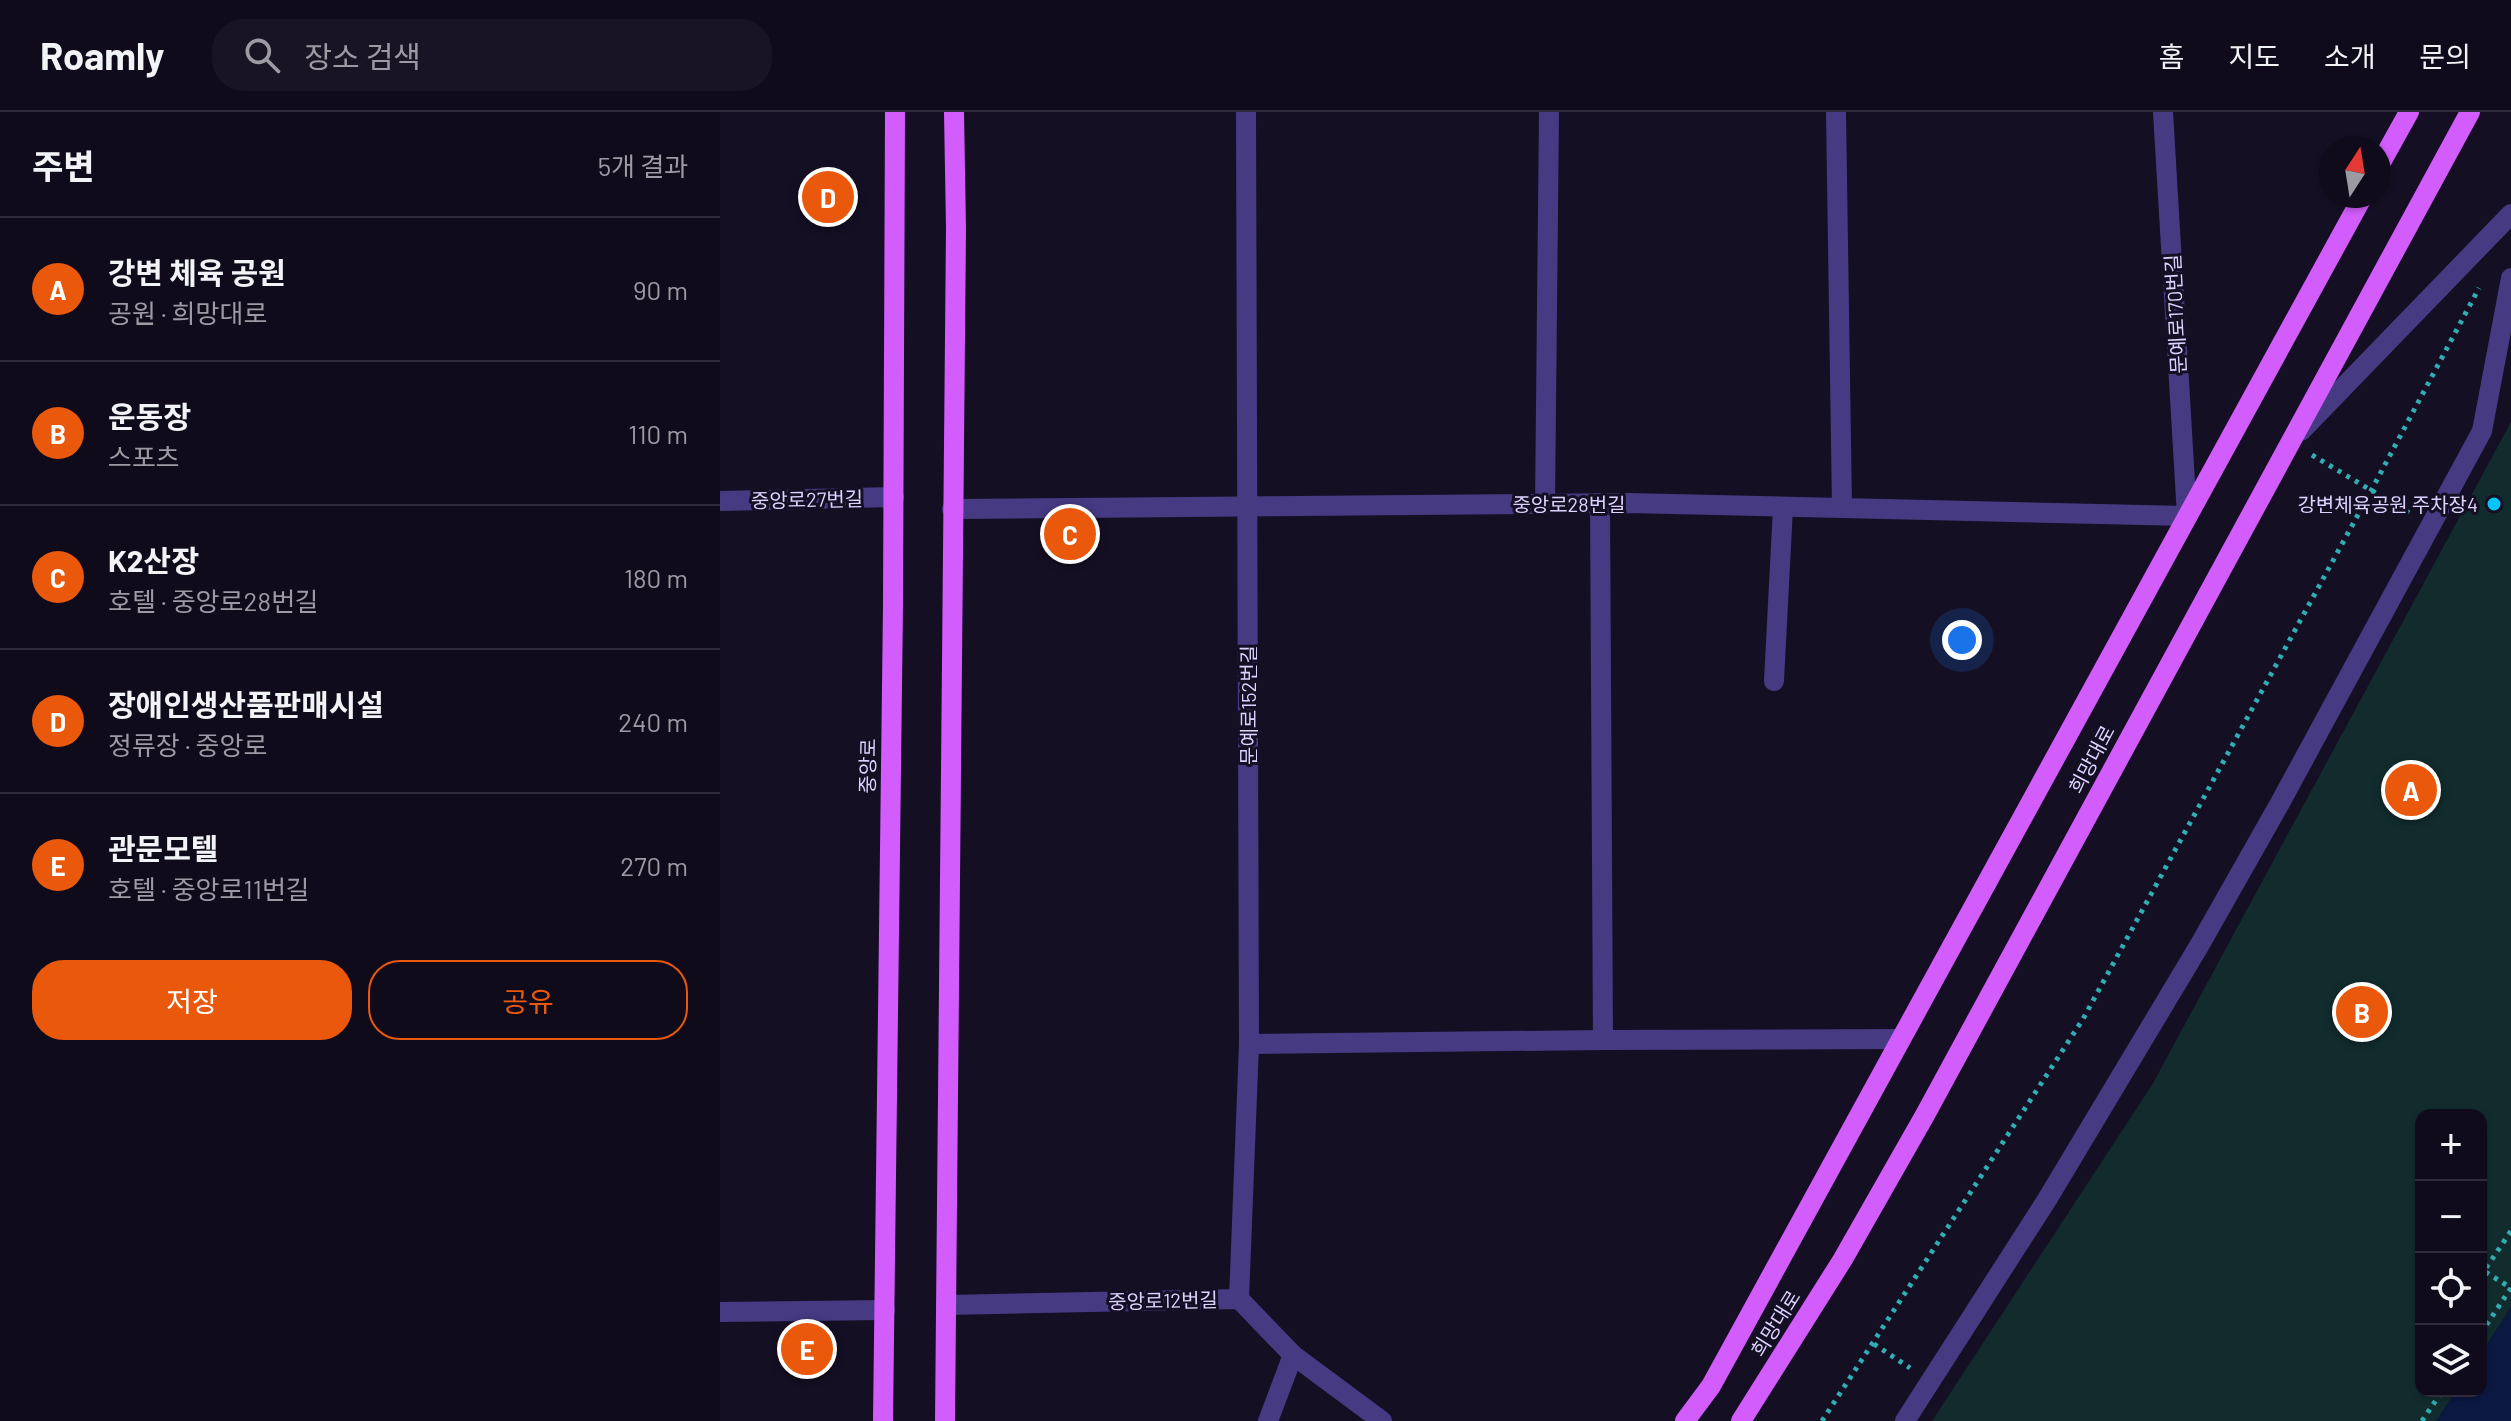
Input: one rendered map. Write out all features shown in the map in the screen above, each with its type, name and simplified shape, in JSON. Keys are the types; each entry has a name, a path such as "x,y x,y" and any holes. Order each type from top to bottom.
{"main road":[{"name":"중앙로","path":"883,1421 894,497 895,112"},
{"path":"945,1421 956,228 954,112"},
{"path":"2391,144 2409,112"},
{"name":"희망대로","path":"1741,1421 1843,1259 1925,1115 2470,112"},
{"name":"희망대로","path":"1685,1421 1711,1386 2356,208"}],"street":[{"name":"문예로152번길","path":"1239,1299 1249,1044 1246,112"},
{"path":"1545,504 1549,112"},
{"path":"1836,112 1842,508"},
{"name":"문예로170번길","path":"2163,112 2187,516"},
{"path":"2290,442 2511,214"},
{"path":"1905,1421 2048,1198 2199,946 2482,431 2511,278"},
{"name":"중앙로27번길","path":"720,501 894,497"},
{"name":"중앙로28번길","path":"952,509 1600,503 2187,516"},
{"path":"1600,503 1603,1040"},
{"path":"1774,681 1783,507"},
{"path":"1249,1044 1901,1039"},
{"name":"중앙로12번길","path":"946,1305 1239,1299 1293,1355 1382,1421"},
{"path":"720,1312 885,1310"},
{"path":"1268,1421 1293,1355"}],"path":[{"path":"1822,1421 2083,1019 2482,282"},
{"path":"2312,455 2430,526"},
{"path":"2486,1325 2511,1288 2484,1271 2511,1231"},
{"path":"1874,1344 1930,1382"},
{"path":"2422,1421 2438,1397"}],"green space":[{"path":"2511,422 2511,1307 2487,1345 2487,1109 2415,1109 2415,1397 2452,1397 2436,1421 1932,1421 2152,1085"}],"water":[{"path":"2511,1307 2511,1421 2436,1421 2452,1397 2487,1397 2487,1345"}],"place":[{"name":"장애인생산품판매시설","path":"828,197"},
{"name":"강변체육공원 주차장4","path":"2494,504"},
{"name":"K2산장","path":"1070,534"},
{"name":"강변 체육 공원","path":"2411,790"},
{"name":"운동장","path":"2362,1012"},
{"name":"관문모텔","path":"807,1349"}]}
